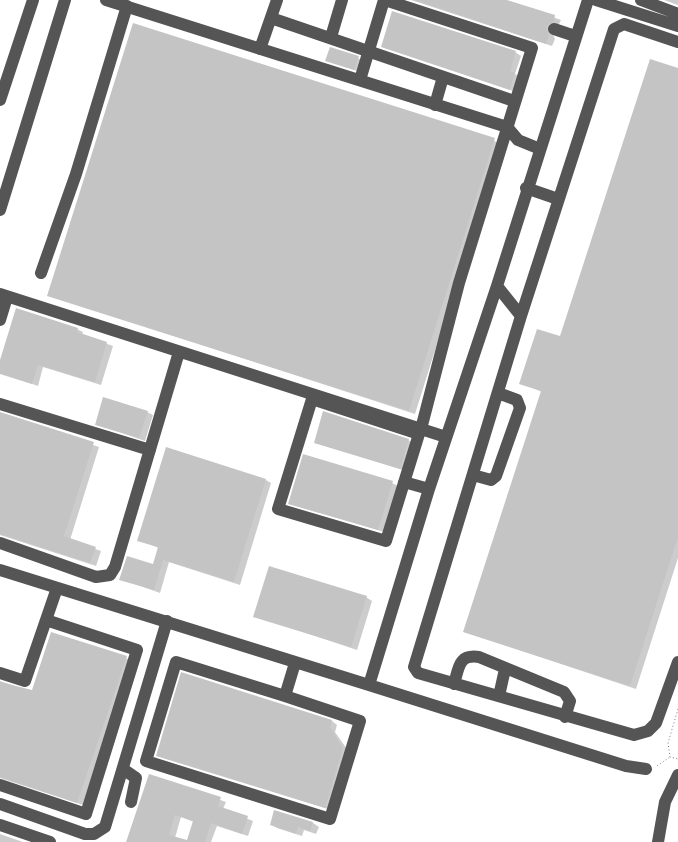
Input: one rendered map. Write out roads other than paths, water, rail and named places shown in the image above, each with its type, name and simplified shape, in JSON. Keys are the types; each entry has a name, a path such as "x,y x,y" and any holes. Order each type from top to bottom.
{"street":[{"path":"0,100 3,79 33,0"},
{"path":"0,210 65,0"},
{"path":"106,0 507,127 518,140 540,150"},
{"path":"260,49 277,0"},
{"path":"331,37 342,0"},
{"path":"360,80 385,0 532,48 459,283 421,428"},
{"path":"369,685 429,489 497,286 526,188 588,0"},
{"path":"596,0 678,26"},
{"path":"640,0 678,14"},
{"path":"41,273 76,174 126,6"},
{"path":"271,18 514,101"},
{"path":"678,42 624,24 614,29 521,316 414,667 418,673 565,717 634,735 643,734 652,729 656,723 678,662"},
{"path":"554,29 576,36"},
{"path":"435,105 443,77"},
{"path":"526,188 558,199"},
{"path":"497,286 521,316"},
{"path":"0,320 4,296 446,437"},
{"path":"0,543 96,577 110,575 115,567 179,352"},
{"path":"473,475 491,480 496,476 520,408 517,400 498,394"},
{"path":"312,399 419,434 404,482 386,541 278,509 312,399"},
{"path":"0,404 150,450"},
{"path":"404,482 429,489"},
{"path":"0,570 626,766 646,769"},
{"path":"0,673 25,682 57,588"},
{"path":"0,785 86,814 137,650 46,620"},
{"path":"0,804 84,838 105,827 167,621"},
{"path":"454,684 460,664 470,656 564,692 570,701 565,717"},
{"path":"176,662 285,696 360,721 330,819 146,761 176,662"},
{"path":"285,696 295,663"},
{"path":"499,696 505,669"},
{"path":"123,769 136,778 131,802"},
{"path":"658,842 665,802 678,775"},
{"path":"0,824 50,842"}]}
